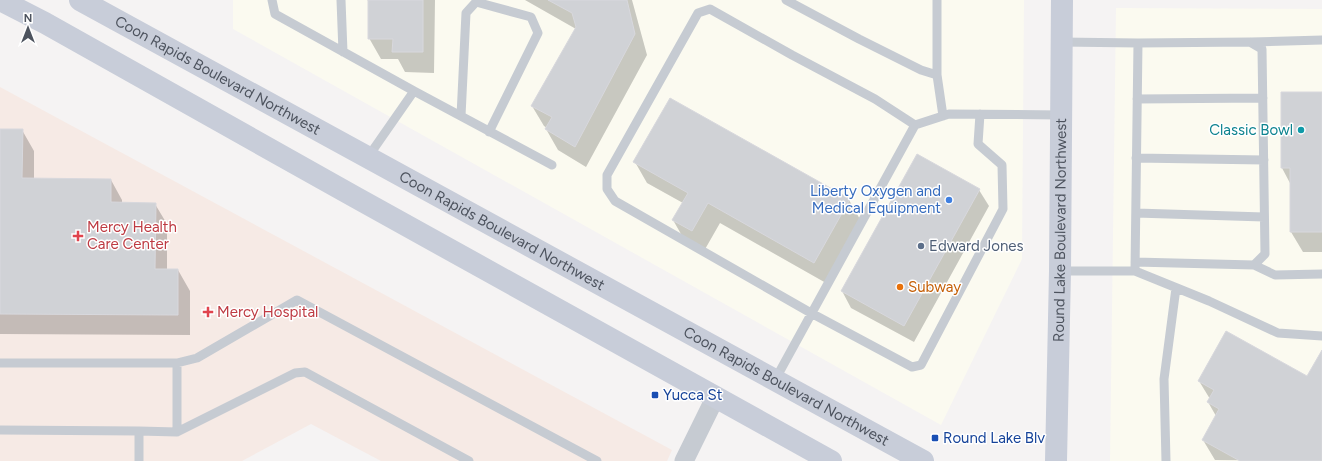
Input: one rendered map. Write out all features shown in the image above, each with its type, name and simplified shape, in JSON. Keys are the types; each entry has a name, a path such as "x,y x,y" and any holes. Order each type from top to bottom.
{"main road":[{"path":"0,0 45,23 342,190 831,461"},
{"name":"Coon Rapids Boulevard Northwest","path":"80,0 923,461"},
{"name":"Round Lake Boulevard Northwest","path":"1056,461 1060,272 1062,0"},
{"path":"0,18 13,18 45,23"}],"street":[{"path":"684,461 716,396"}],"lane":[{"path":"272,0 275,14 552,166"},
{"path":"341,0 343,52"},
{"path":"786,0 914,67 937,75"},
{"path":"937,0 937,75 943,116"},
{"path":"461,116 466,13 476,2 531,17 538,33 489,132"},
{"path":"914,125 875,99 710,9 698,13 607,175 607,188 615,201 812,313 912,367 921,365 1003,209 1002,166 978,144 980,114"},
{"path":"1061,42 1138,44 1322,40"},
{"path":"1250,42 1262,49 1263,98 1265,254 1254,265"},
{"path":"1135,267 1138,44"},
{"path":"368,157 414,91"},
{"path":"1137,99 1263,98"},
{"path":"775,380 914,125 949,114 1061,115"},
{"path":"1136,158 1264,160"},
{"path":"1136,213 1264,216"},
{"path":"1060,272 1135,267 1254,265 1275,275 1322,274"},
{"path":"1135,267 1176,288 1209,301 1278,333 1322,336"},
{"path":"1166,461 1164,378 1176,288"},
{"path":"0,363 177,363 197,358 298,300 597,461"},
{"path":"177,363 177,432"},
{"path":"0,430 177,432 295,373 305,372 469,461"},
{"path":"138,461 139,431"}],"shaded area":[{"path":"233,0 1024,0 1022,259 941,425 233,29"},
{"path":"1116,8 1322,9 1322,461 1110,461"},
{"name":"Mercy Hospital","path":"0,87 672,450 667,461 381,461 311,424 242,461 0,461"}],"building":[{"path":"368,0 423,0 423,52 392,52 393,39 368,39"},
{"path":"548,0 627,0 635,34 575,147 545,129 552,117 531,106 576,27 572,13"},
{"name":"Classic Bowl","path":"1281,92 1322,92 1322,232 1290,232 1290,168 1281,168"},
{"path":"670,98 850,199 814,263 708,203 692,231 672,220 688,193 633,162"},
{"name":"Mercy Health Care Center","path":"0,129 23,129 22,178 111,179 111,202 156,203 155,269 178,269 178,315 0,314"},
{"path":"917,154 980,189 904,326 841,291"},
{"path":"1226,331 1307,376 1322,350 1322,461 1240,461 1202,440 1219,409 1207,402 1214,390 1198,381"}],"place":[{"name":"Classic Bowl","path":"1301,130"},
{"name":"Liberty Oxygen and Medical Equipment","path":"949,200"},
{"name":"Mercy Health Care Center","path":"78,236"},
{"name":"Edward Jones","path":"921,246"},
{"name":"Subway","path":"900,287"},
{"name":"Mercy Hospital","path":"208,312"},
{"name":"Yucca St","path":"655,395"},
{"name":"Round Lake Blv","path":"935,438"}]}
